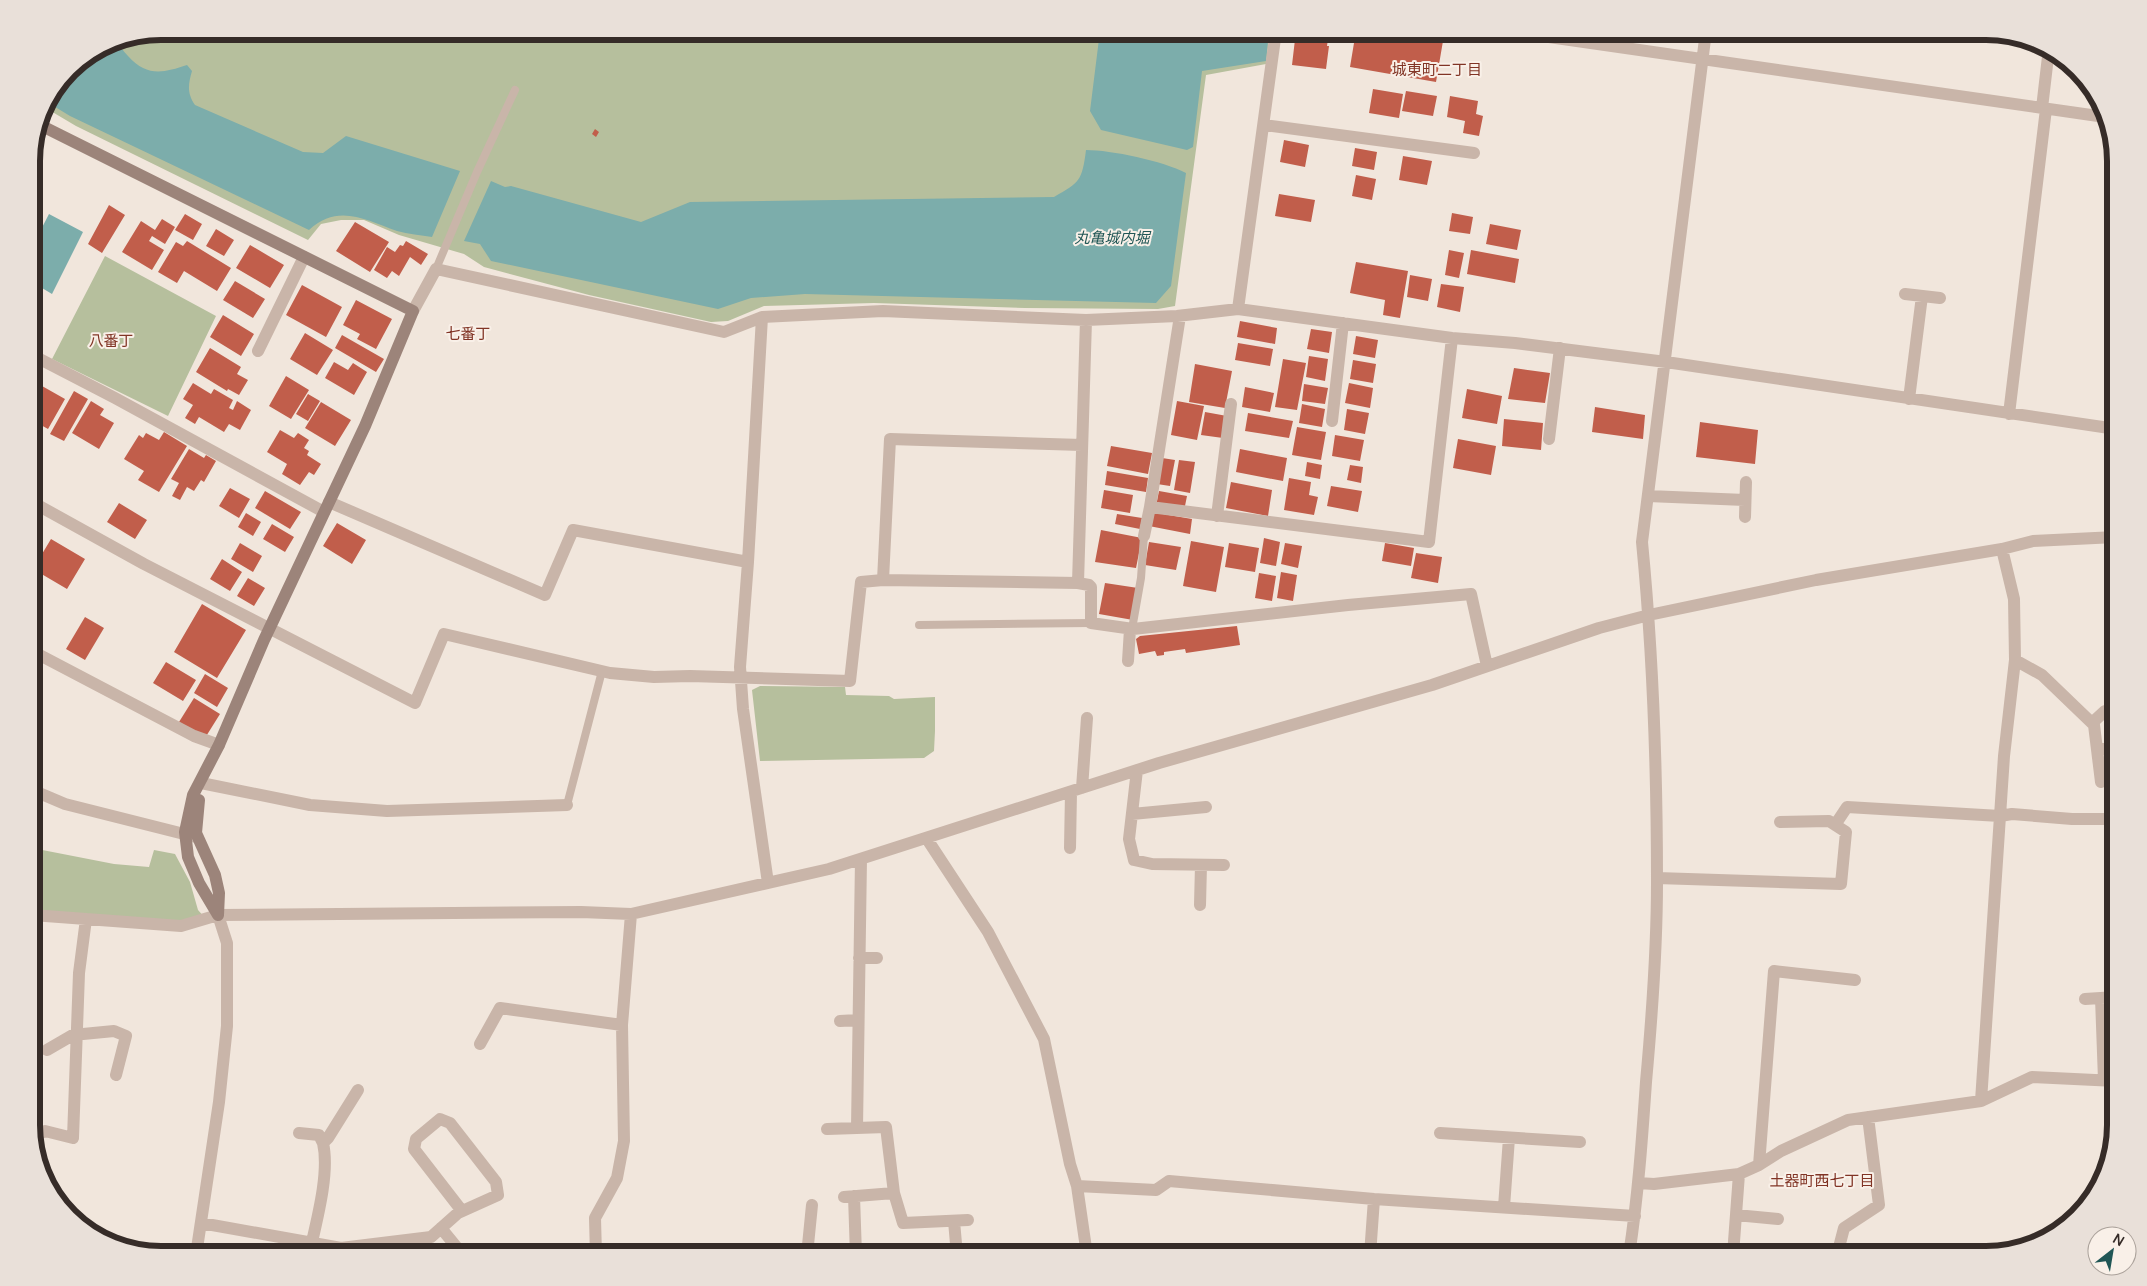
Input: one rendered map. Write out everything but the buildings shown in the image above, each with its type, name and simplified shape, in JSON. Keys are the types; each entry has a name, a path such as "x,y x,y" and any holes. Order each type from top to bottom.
{"street":[{"path":"1238,309 1275,40"},
{"path":"1582,40 2099,116"},
{"path":"1630,1246 1638,1183 1652,1007 1657,878 1655,755 1649,615 1642,542 1666,362 1705,40"},
{"path":"2009,414 2048,57"},
{"path":"1264,124 1474,153"},
{"path":"44,127 413,311"},
{"path":"258,351 304,257"},
{"path":"197,1246 219,1102 227,1026 227,943 218,915 199,883 188,857 192,836 196,833 201,783 270,629 365,426 413,311 436,269 724,332 762,317 883,312 1086,320 1180,316 1238,309 1452,338 1560,348 1666,362 1909,400 2107,428"},
{"path":"1904,294 1940,298"},
{"path":"1909,400 1922,296"},
{"path":"1144,536 1180,316"},
{"path":"762,317 740,667 743,709 768,883"},
{"path":"1078,583 1086,320"},
{"path":"1332,421 1344,323"},
{"path":"1150,508 1429,542 1452,338"},
{"path":"1549,439 1560,348"},
{"path":"40,359 327,507 545,595 573,530 748,562"},
{"path":"1217,516 1231,404"},
{"path":"883,580 890,438 1082,445"},
{"path":"1744,517 1746,482"},
{"path":"1648,496 1745,500"},
{"path":"40,506 144,564 415,703 444,634 602,671 654,677 690,676 850,681 861,582 883,580 1078,583 1089,585 1091,624 1131,629 1348,605 1471,594 1487,666"},
{"path":"40,916 181,926 218,915 572,912 631,914 829,869 1137,770 1432,685 1599,628 1649,615 1816,580 2002,549 2033,541 2107,537"},
{"path":"1981,1101 2004,756 2015,660 2014,599 2002,549"},
{"path":"1128,661 1131,629"},
{"path":"40,655 179,728 219,745"},
{"path":"2015,660 2042,675 2094,725 2101,782"},
{"path":"2092,723 2105,711"},
{"path":"1070,848 1076,790 1087,718"},
{"path":"2097,747 2107,749"},
{"path":"1137,770 1129,839 1134,860 1152,864 1224,865"},
{"path":"201,783 310,805 387,811 567,805"},
{"path":"40,793 66,804 192,836 215,875 219,893 218,915"},
{"path":"1835,825 1847,807 2000,816 2012,814 2072,819 2104,819"},
{"path":"1132,814 1206,808"},
{"path":"1657,878 1841,884 1846,832 1829,821 1780,822"},
{"path":"927,839 988,932 1044,1039 1070,1164 1077,1186 1086,1246"},
{"path":"856,1128 861,859"},
{"path":"1200,905 1201,865"},
{"path":"596,1246 594,1218 617,1178 624,1141 622,1025 631,914"},
{"path":"40,1133 45,1131 73,1138 79,973 86,919"},
{"path":"859,958 876,958"},
{"path":"1759,1165 1774,971 1855,980"},
{"path":"2101,998 2107,1053"},
{"path":"2085,999 2107,998"},
{"path":"480,1044 500,1008 622,1025"},
{"path":"840,1021 858,1020"},
{"path":"47,1050 78,1032 83,1034 114,1032 126,1036 116,1075"},
{"path":"1638,1183 1654,1184 1739,1174 1759,1165 1781,1151 1848,1120 1981,1101 2032,1078 2107,1081"},
{"path":"323,1143 358,1090"},
{"path":"1839,1246 1844,1228 1879,1205 1868,1117"},
{"path":"357,1246 431,1237 462,1211 498,1195 496,1182 450,1122 440,1119 416,1139 414,1149 462,1211"},
{"path":"827,1129 886,1127 894,1193 904,1223 968,1220"},
{"path":"299,1133 318,1135 323,1143 326,1156 312,1246"},
{"path":"1440,1133 1580,1142"},
{"path":"1504,1207 1509,1138"},
{"path":"1734,1246 1739,1174"},
{"path":"1077,1186 1156,1190 1169,1181 1374,1199 1635,1216"},
{"path":"855,1246 849,1196 894,1193"},
{"path":"1371,1246 1374,1199"},
{"path":"808,1246 812,1205"},
{"path":"1736,1215 1778,1219"},
{"path":"954,1220 956,1246"},
{"path":"201,1223 298,1246"},
{"path":"441,1228 456,1246"}],"lane":[{"path":"436,269 477,172 515,90"},
{"path":"1131,629 1141,578 1144,536"},
{"path":"920,625 1091,624"},
{"path":"567,805 602,671"}],"green space":[{"path":"1269,40 1266,64 1206,75 1175,306 1158,309 1025,308 874,303 764,306 728,321 711,322 589,295 484,267 464,254 399,235 364,220 341,220 321,224 308,240 76,126 50,111 65,87 81,70 100,56 122,46 145,41"},
{"path":"105,256 216,316 168,416 52,359"},
{"path":"760,686 845,687 846,695 889,696 894,699 935,697 934,751 924,758 760,761 752,690"},
{"path":"40,850 114,864 149,867 154,850 175,854 190,882 198,910 206,919 183,923 40,912"}],"water":[{"path":"1099,40 1268,40 1266,61 1202,71 1193,147 1187,150 1101,130 1090,111"},
{"path":"120,47 135,63 149,70 163,71 187,65 192,71 189,89 195,105 303,152 323,153 346,136 460,171 432,237 397,231 352,216 331,217 309,230 70,116 53,106 65,87 81,70 94,60"},
{"name":"丸亀城内堀","path":"1086,150 1137,157 1164,164 1186,173 1171,286 1156,303 805,294 751,298 718,309 491,261 480,244 464,241 491,181 505,187 511,186 641,222 690,202 1054,197 1078,180 1083,168"},
{"path":"49,214 83,232 52,294 40,287 40,231"}],"district":[{"name":"城東町二丁目","path":"1437,70"},
{"name":"七番丁","path":"468,334"},
{"name":"八番丁","path":"111,341"},
{"name":"土器町西七丁目","path":"1822,1181"}]}
